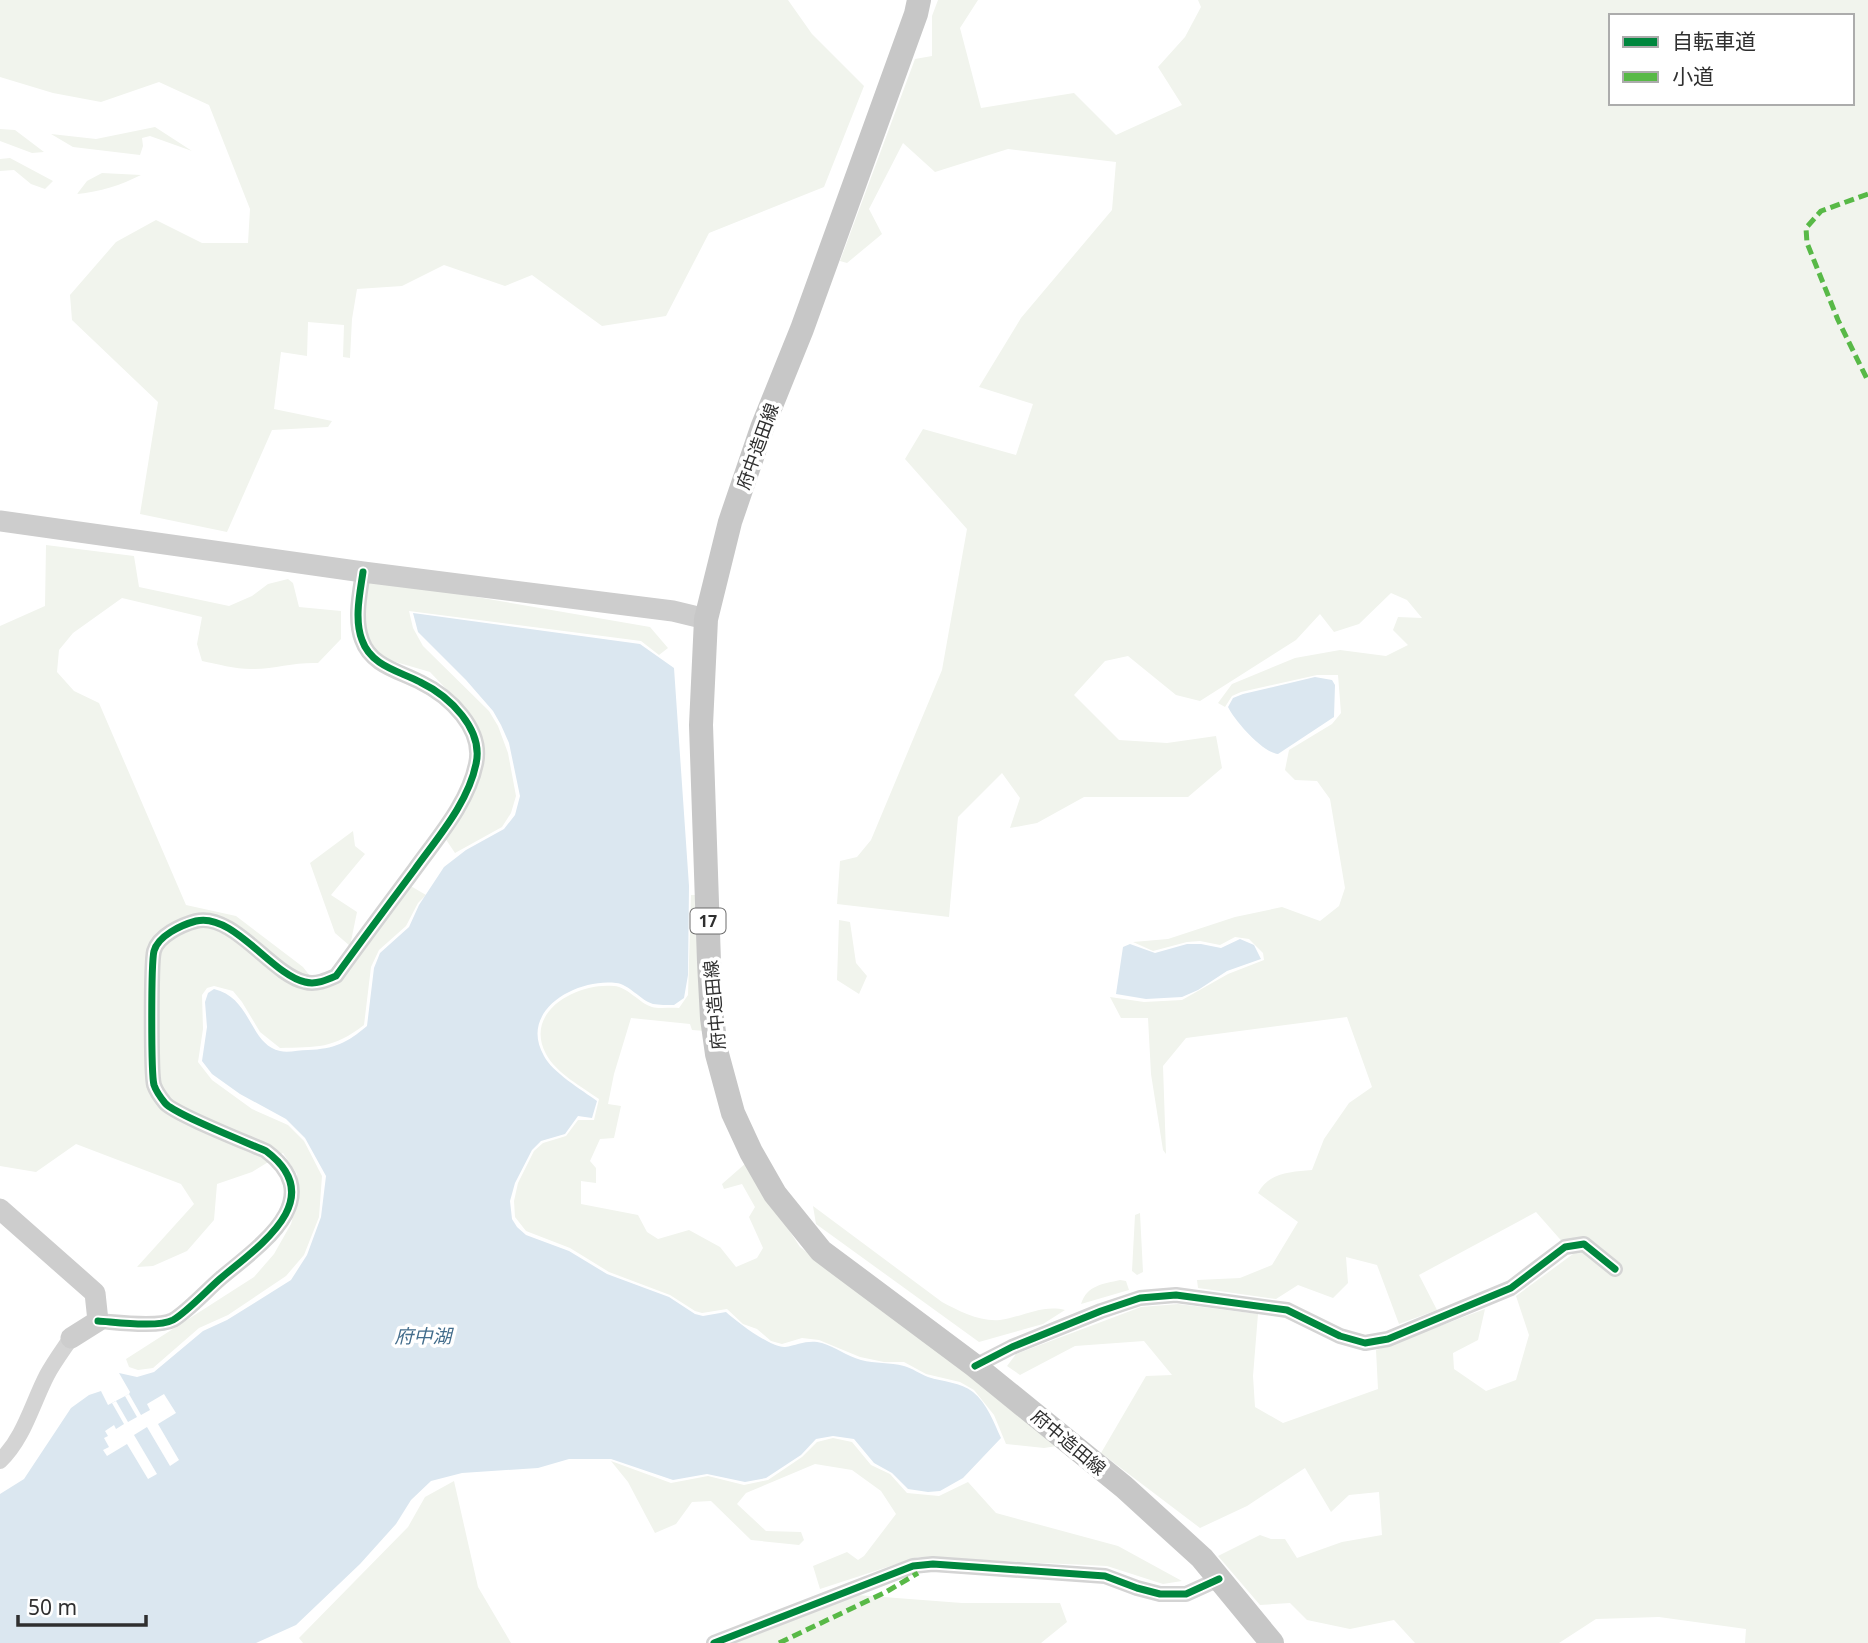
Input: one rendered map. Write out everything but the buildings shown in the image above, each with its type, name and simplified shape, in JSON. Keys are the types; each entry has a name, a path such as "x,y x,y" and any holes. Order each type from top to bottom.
{"main road":[{"name":"府中造田線","path":"919,0 802,329 762,428 730,522 706,618 701,725 710,984 717,1054 733,1113 751,1152 775,1194 821,1251 975,1366 1124,1487 1202,1558 1272,1643"}],"street":[{"path":"0,521 363,572 673,611 706,618"},
{"path":"0,1461 9,1453 22,1431 47,1375 71,1338 98,1321 134,1324 171,1321 274,1233 289,1209 292,1190 280,1161 266,1151 168,1107 154,1084 153,971 154,951 159,941 167,934 197,921 209,921 230,929 286,972 305,982 325,981 336,976 451,819 470,784 477,762 477,745 473,732 459,712 446,699 421,682 389,669 372,657 362,642 359,610 363,572"},
{"path":"0,1209 95,1293 98,1321"},
{"path":"975,1366 1012,1347 1140,1298 1176,1295 1287,1310 1340,1336 1365,1343 1388,1339 1431,1323 1511,1288 1565,1247 1584,1244 1615,1269"},
{"path":"714,1643 913,1566 933,1564 1105,1576 1160,1594 1186,1594 1219,1579"}],"shaded area":[{"path":"0,0 788,0 812,34 864,86 824,187 709,233 666,316 602,326 532,275 505,286 444,265 402,286 357,289 350,358 343,357 344,325 308,322 307,356 281,352 274,409 332,421 328,427 272,430 227,532 140,514 158,402 72,320 70,295 116,242 156,220 202,243 248,243 250,209 209,105 159,82 101,102 53,93 0,77"},
{"path":"938,0 978,0 960,28 981,108 1074,93 1116,135 1182,105 1158,67 1185,37 1201,7 1198,0 1868,0 1868,1643 1745,1643 1746,1629 1659,1617 1596,1619 1559,1643 1415,1643 1394,1620 1350,1629 1307,1620 1290,1603 1260,1605 1218,1556 1260,1535 1271,1539 1285,1539 1297,1558 1342,1542 1382,1535 1379,1492 1349,1495 1331,1512 1305,1468 1247,1506 1200,1528 1101,1453 1146,1376 1172,1375 1144,1341 1075,1346 1020,1375 1007,1366 1016,1354 1141,1307 1178,1304 1258,1314 1253,1376 1255,1407 1283,1423 1378,1389 1376,1350 1485,1309 1478,1340 1453,1353 1454,1369 1486,1391 1516,1380 1529,1335 1516,1296 1573,1254 1536,1212 1419,1275 1437,1310 1399,1324 1377,1265 1346,1257 1348,1283 1333,1298 1298,1285 1276,1299 1198,1288 1197,1280 1240,1278 1272,1265 1298,1222 1258,1193 1274,1177 1312,1170 1324,1139 1349,1103 1372,1087 1347,1017 1186,1038 1163,1066 1166,1154 1163,1150 1151,1074 1148,1018 1121,1018 1110,997 1144,1002 1182,1000 1228,974 1264,960 1263,953 1249,939 1235,937 1220,945 1200,941 1187,942 1153,951 1133,942 1168,939 1235,917 1282,907 1320,921 1339,906 1345,888 1330,799 1317,781 1295,780 1285,770 1289,750 1332,724 1341,713 1338,675 1317,675 1241,692 1232,696 1225,707 1218,703 1232,684 1295,658 1340,650 1386,656 1408,645 1393,630 1398,617 1422,618 1407,600 1391,593 1359,624 1334,632 1320,614 1296,640 1200,701 1176,695 1128,656 1105,661 1074,695 1119,740 1167,743 1216,736 1222,768 1188,797 1084,797 1037,823 1010,828 1020,798 1002,773 958,817 949,917 837,904 840,861 857,857 871,840 942,670 967,529 905,459 923,429 1016,455 1033,404 979,387 1021,318 1112,210 1116,162 1008,149 935,172 903,143 869,209 882,234 847,263 840,261 915,59 932,56 932,16"},
{"path":"155,127 192,151 150,136 142,138 140,155 73,147 51,134 96,139"},
{"path":"0,129 15,130 44,152 32,153 0,141"},
{"path":"10,158 53,181 45,189 31,184 14,170 0,171 0,159"},
{"path":"102,173 141,175 110,188 77,194 87,181"},
{"path":"46,545 134,556 139,587 229,606 252,596 268,584 288,579 293,583 299,607 341,611 341,639 318,663 251,669 202,661 197,644 202,617 122,598 73,633 59,650 57,672 74,691 99,703 186,905 236,916 303,967 318,986 409,885 426,895 418,903 406,926 379,950 371,967 364,1025 343,1039 315,1047 280,1048 260,1032 233,991 214,986 207,988 202,995 203,1029 198,1062 212,1080 252,1109 288,1125 304,1141 322,1176 319,1217 304,1255 286,1276 228,1315 199,1328 153,1368 138,1370 129,1367 126,1359 254,1277 274,1254 291,1224 297,1203 297,1174 283,1153 252,1172 217,1184 214,1220 187,1251 153,1266 137,1267 194,1204 181,1184 76,1144 36,1172 0,1166 0,626 45,606"},
{"path":"366,578 650,627 668,648 659,655 641,641 409,611 413,628 423,646 489,711 508,753 516,796 511,813 502,827 455,853 445,838 478,783 470,714 430,672 382,658 366,637 363,617"},
{"path":"353,831 355,846 365,854 331,895 357,912 350,946 335,933 310,863"},
{"path":"691,895 696,895 705,1031 692,1030 690,1024 631,1018 608,1104 621,1106 614,1138 600,1139 590,1161 596,1168 596,1183 581,1181 581,1204 638,1215 647,1232 658,1239 689,1230 720,1247 736,1267 757,1258 763,1248 749,1217 755,1207 742,1184 724,1189 722,1184 746,1163 800,1247 1057,1446 1044,1448 1006,1444 994,1415 974,1390 960,1382 926,1374 904,1362 884,1362 860,1357 819,1340 802,1338 782,1344 771,1341 757,1329 743,1324 727,1309 702,1313 695,1311 670,1295 609,1272 570,1248 526,1231 515,1217 514,1201 518,1183 534,1151 543,1143 566,1136 578,1120 594,1120 599,1099 550,1061 541,1039 542,1025 548,1013 558,1002 571,994 600,986 619,987 652,1007 679,1008 688,995"},
{"path":"839,920 850,922 856,963 867,976 859,994 837,980"},
{"path":"813,1206 942,1302 977,1318 1000,1320 1041,1310 1065,1310 1043,1324 979,1342 816,1224"},
{"path":"1140,1213 1143,1272 1137,1275 1132,1271 1135,1215"},
{"path":"1120,1280 1126,1281 1129,1290 1081,1304 1091,1289"},
{"path":"833,1438 852,1442 871,1465 890,1474 907,1493 939,1496 968,1482 996,1513 1118,1546 1182,1581 1163,1584 1107,1566 918,1557 820,1589 813,1566 847,1552 858,1560 896,1514 881,1491 852,1470 815,1464 746,1493 737,1504 766,1531 801,1532 804,1540 799,1545 751,1540 711,1501 692,1502 676,1524 655,1533 628,1482 611,1461 671,1483 708,1476 744,1485 768,1480 802,1457 817,1442"},
{"path":"454,1481 478,1587 511,1643 303,1643 299,1638 408,1527 425,1497"},
{"path":"857,1595 962,1603 1060,1603 1067,1622 1041,1643 735,1643"}],"water":[{"name":"府中湖","path":"413,613 640,644 674,668 689,886 688,975 684,998 674,1005 653,1004 621,984 600,983 569,992 545,1012 539,1025 538,1040 544,1056 560,1074 597,1101 592,1118 578,1116 565,1134 541,1141 532,1150 515,1183 510,1201 512,1219 517,1227 526,1235 569,1251 607,1274 669,1297 695,1314 703,1316 726,1312 754,1334 779,1346 822,1343 861,1360 904,1366 928,1377 963,1386 982,1402 1001,1438 963,1478 940,1491 928,1492 908,1489 892,1473 874,1463 854,1439 833,1436 816,1439 801,1455 766,1478 745,1482 707,1474 673,1480 611,1459 569,1459 538,1468 462,1473 431,1481 411,1500 396,1524 360,1564 296,1625 256,1643 0,1643 0,1494 24,1479 71,1408 89,1395 101,1391 108,1405 129,1394 119,1373 137,1377 154,1372 203,1331 227,1320 291,1280 307,1255 321,1217 326,1176 305,1138 286,1119 240,1094 212,1074 202,1061 207,1027 205,1002 208,993 214,989 236,1001 262,1040 280,1051 325,1048 353,1037 367,1026 374,968 380,953 409,927 419,905 444,867 466,850 504,829 515,815 520,796 509,743 501,725 493,711 466,680 418,632"},
{"path":"1315,677 1332,680 1335,685 1334,717 1278,754 1257,742 1228,707 1233,698 1243,694"},
{"path":"1240,939 1254,945 1261,959 1227,971 1198,990 1182,997 1146,999 1116,994 1123,947 1130,944 1155,953 1187,944 1221,948"}],"pier":[{"path":"129,1394 141,1415 150,1410 147,1404 164,1394 176,1413 158,1424 179,1460 170,1466 147,1427 134,1435 157,1474 148,1479 127,1444 107,1456 103,1450 109,1447 104,1438 108,1436 105,1431 114,1425 116,1429 124,1424 112,1403 116,1401 128,1422 137,1417 125,1396"}],"marked path":[{"path":"1868,194 1821,211 1806,228 1807,243 1838,320 1868,381"},
{"path":"779,1643 886,1592 918,1573"}],"cycle path":[{"path":"98,1321 147,1324 173,1320 269,1236 290,1204 291,1187 284,1169 266,1151 171,1108 156,1090 153,1077 152,1018 153,960 156,946 165,936 184,925 196,921 210,921 238,934 292,977 313,983 336,976 442,832 459,806 472,778 477,751 475,738 462,715 431,688 386,667 366,649 358,623 363,572"},
{"path":"975,1366 1012,1347 1140,1298 1176,1295 1287,1310 1340,1336 1365,1343 1388,1339 1511,1288 1565,1247 1584,1244 1615,1269"},
{"path":"714,1643 913,1566 933,1564 1105,1576 1160,1594 1186,1594 1219,1579"}]}
